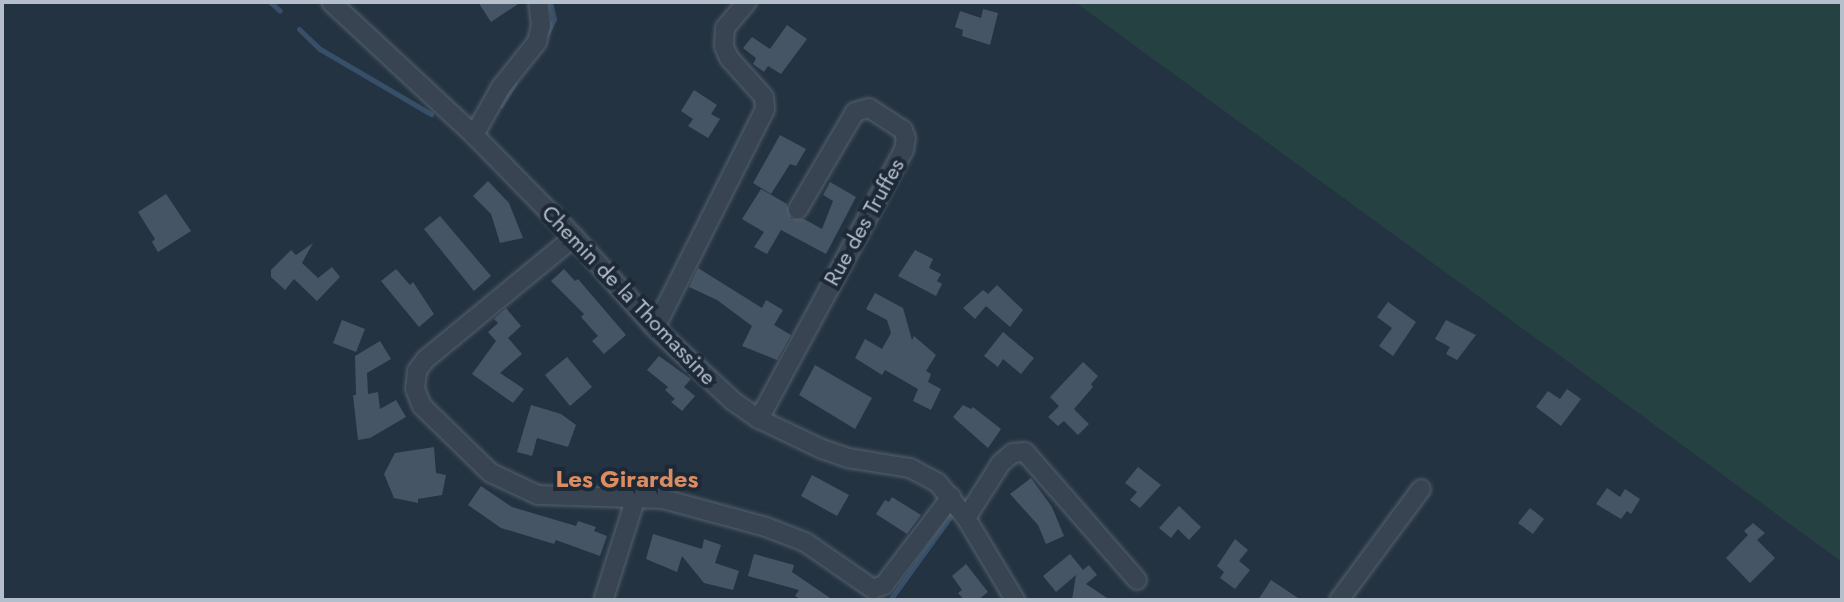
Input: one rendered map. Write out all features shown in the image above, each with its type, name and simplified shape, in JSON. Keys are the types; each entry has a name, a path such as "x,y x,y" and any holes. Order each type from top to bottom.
{"street":[{"name":"Chemin de la Thomassine","path":"331,2 474,135 574,237 655,328 710,381 759,419 834,453 922,473 951,497 1015,600"},
{"path":"474,135 501,87 537,42 541,25 538,2"},
{"path":"655,328 765,109 764,97 729,58 724,46 725,28 747,2"},
{"name":"Rue des Truffes","path":"759,419 904,150 906,138 903,130 869,108 855,112 798,209"},
{"path":"574,237 425,360 415,376 417,395 436,423 476,461 516,487 566,498 636,497 683,503 781,532 805,542 873,589 884,585 951,497"},
{"path":"966,518 1001,463 1013,453 1025,452 1137,580"},
{"path":"1339,600 1421,489"},
{"path":"604,598 636,497"}],"green space":[{"path":"1075,2 1842,2 1842,562 1663,431"}],"building":[{"path":"478,2 521,2 491,22"},
{"path":"983,9 998,13 990,45 962,36 963,30 955,27 960,11 981,18"},
{"path":"787,25 807,39 781,74 768,66 764,72 753,64 756,58 743,48 752,37 770,49"},
{"path":"694,90 717,105 711,114 720,119 708,138 688,126 693,119 681,111"},
{"path":"780,135 806,149 796,166 790,164 771,194 753,183"},
{"path":"488,181 509,203 523,238 500,243 491,214 473,196"},
{"path":"830,182 856,197 826,254 781,230 767,254 754,247 764,232 742,219 761,189 787,204 791,219 804,219 822,229 833,201 823,195"},
{"path":"166,194 191,231 158,252 152,242 155,239 138,212"},
{"path":"440,216 491,276 474,291 424,229"},
{"path":"313,243 302,263 318,278 332,267 340,277 317,301 294,279 285,290 271,277 271,270 291,250 296,255"},
{"path":"915,250 933,259 929,268 941,274 937,281 942,284 936,296 898,276"},
{"path":"698,268 762,308 766,300 783,310 774,325 791,335 777,360 742,346 752,326 717,300 689,287"},
{"path":"396,269 410,285 413,282 434,314 419,327 381,281"},
{"path":"564,269 575,281 578,279 626,335 604,354 592,341 598,336 581,317 584,314 551,281"},
{"path":"997,285 1023,310 1010,327 986,306 975,319 963,308 983,290 988,294"},
{"path":"875,293 903,308 912,340 914,336 936,355 926,371 931,374 928,382 941,389 931,410 913,401 918,389 885,370 882,375 855,358 865,339 882,349 891,333 887,320 866,309"},
{"path":"1388,302 1416,322 1393,356 1379,346 1392,328 1377,317"},
{"path":"506,308 521,326 508,338 522,354 500,373 524,389 513,403 472,374 496,341 488,332 498,323 494,319"},
{"path":"342,320 365,329 356,352 333,343"},
{"path":"1446,320 1476,335 1457,360 1446,354 1450,347 1435,339"},
{"path":"1003,332 1034,358 1021,374 1003,359 998,367 984,356"},
{"path":"380,341 391,359 367,373 368,394 378,392 380,409 396,400 406,417 370,438 358,440 353,395 356,395 355,356"},
{"path":"659,356 691,379 684,387 695,396 682,411 671,402 675,399 665,390 668,387 647,370"},
{"path":"567,357 592,387 570,406 545,375"},
{"path":"1083,362 1098,376 1091,384 1093,387 1074,409 1089,424 1078,435 1064,421 1058,426 1048,417 1059,406 1050,397"},
{"path":"815,365 872,398 855,429 799,395"},
{"path":"1567,389 1581,399 1561,426 1536,407 1548,391 1560,399"},
{"path":"531,405 561,414 576,425 568,447 537,438 532,456 517,452"},
{"path":"963,405 973,407 1001,429 988,448 953,417"},
{"path":"434,447 436,473 446,475 442,495 418,499 418,503 394,498 384,474 395,453"},
{"path":"1138,467 1161,485 1140,508 1130,500 1137,492 1125,483"},
{"path":"812,475 849,495 837,516 801,496"},
{"path":"1031,478 1052,507 1064,536 1046,544 1038,525 1010,494"},
{"path":"481,486 512,507 576,526 578,521 596,527 594,531 607,536 600,556 556,540 554,544 501,528 468,505"},
{"path":"1607,488 1620,497 1625,489 1640,499 1631,514 1627,511 1621,519 1596,504"},
{"path":"892,497 921,515 907,534 876,514 885,500 889,502"},
{"path":"1179,506 1201,527 1189,540 1178,529 1171,538 1159,528"},
{"path":"1530,508 1544,519 1533,534 1518,523"},
{"path":"1753,523 1765,533 1757,540 1775,558 1750,583 1726,558 1748,535 1744,531"},
{"path":"653,534 702,549 704,539 721,545 715,563 739,571 733,590 704,583 682,556 677,572 646,559"},
{"path":"1235,539 1248,550 1239,561 1250,570 1235,589 1220,578 1224,572 1217,566"},
{"path":"754,554 794,565 792,572 833,600 802,600 795,596 799,590 748,576"},
{"path":"1070,554 1083,570 1089,565 1097,575 1086,584 1110,600 1072,600 1076,575 1056,592 1043,576"},
{"path":"966,564 988,592 978,600 964,600 958,593 962,590 952,576"},
{"path":"1271,580 1301,600 1258,600"}],"waterway":[{"path":"270,2 280,11"},
{"path":"546,35 554,19 550,2"},
{"path":"299,29 320,49 431,114"},
{"path":"501,105 515,83"},
{"path":"890,600 953,513"}],"district":[{"name":"Les Girardes","path":"627,479"}]}
